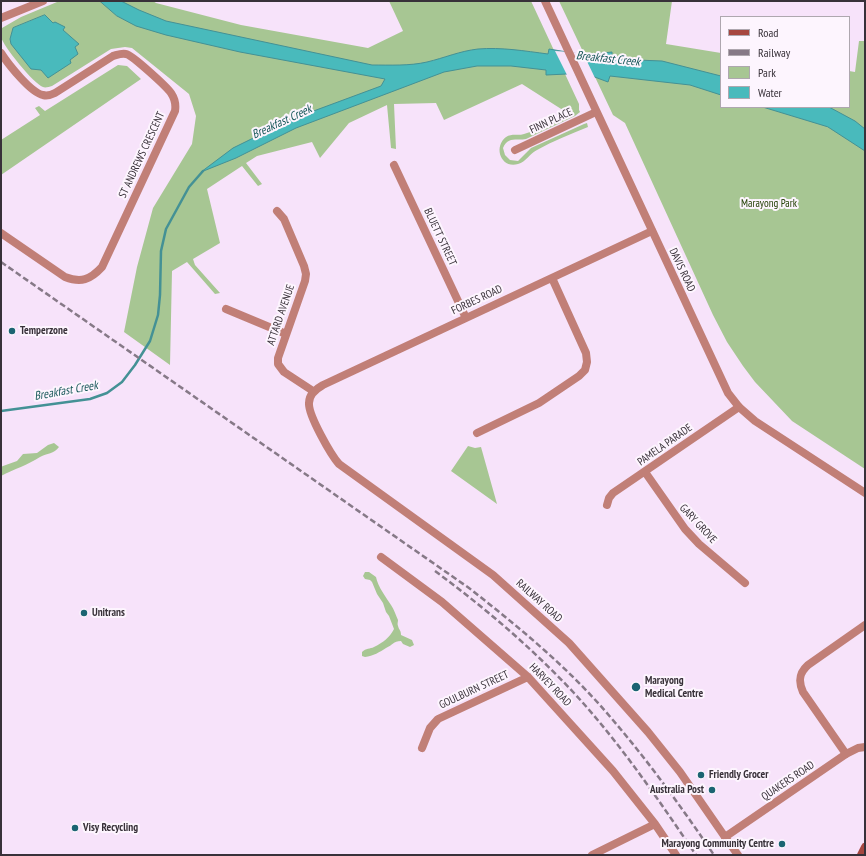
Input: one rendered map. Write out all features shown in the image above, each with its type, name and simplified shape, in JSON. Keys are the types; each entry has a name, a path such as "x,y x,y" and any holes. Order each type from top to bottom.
{"main road":[{"path":"861,855 865,847"}],"street":[{"path":"1,18 25,4 43,1"},
{"name":"DAVIS ROAD","path":"545,1 728,393 739,407 763,426 865,493"},
{"name":"ST ANDREWS CRESCENT","path":"1,54 12,69 33,90 38,93 49,95 55,93 113,56 126,54 170,92 176,105 175,111 102,267 96,274 82,280 73,280 65,277 1,232"},
{"name":"FINN PLACE","path":"515,150 596,112"},
{"name":"BLUETT STREET","path":"394,165 466,318"},
{"name":"ATTARD AVENUE","path":"277,211 284,219 306,274 305,281 278,358 278,364 284,372 313,392"},
{"name":"FORBES ROAD","path":"313,392 323,385 652,231"},
{"path":"477,433 542,401 579,376 585,370 587,362 586,353 552,278"},
{"path":"226,309 286,334"},
{"name":"RAILWAY ROAD","path":"313,392 308,404 310,412 334,458 344,468 493,575 569,643 648,732 680,772 738,855"},
{"name":"PAMELA PARADE","path":"607,504 613,493 739,407"},
{"name":"GARY GROVE","path":"645,472 685,530 744,584"},
{"name":"HARVEY ROAD","path":"381,557 442,602 528,677 613,771 655,824 676,855"},
{"path":"846,754 803,692 800,685 800,678 802,670 808,665 865,625"},
{"name":"GOULBURN STREET","path":"422,748 430,728 438,719 528,677"},
{"name":"QUAKERS ROAD","path":"725,837 846,754 865,747"},
{"path":"592,855 655,824"}],"green space":[{"path":"57,1 153,1 241,25 368,48 403,31 389,1 531,1 579,104 580,112 575,116 526,139 510,140 503,148 505,155 510,160 518,161 531,148 584,124 587,123 588,127 535,151 521,163 512,165 507,163 503,160 500,151 502,141 506,137 510,135 522,135 569,114 522,84 444,120 436,103 394,104 396,149 391,148 387,105 349,123 320,158 312,142 257,156 246,163 262,184 258,186 242,166 207,189 220,243 193,259 195,265 220,293 215,294 187,262 172,271 170,365 124,332 137,267 153,208 192,144 196,116 189,94 132,48 125,47 111,49 52,86 44,87 39,84 26,72 7,48 1,37 1,31 2,28 21,17"},
{"name":"Marayong Park","path":"559,1 672,1 666,44 720,53 720,108 850,108 850,71 855,72 859,41 865,41 865,469 792,421 755,382 743,366 727,342 713,315 625,123 613,115"},
{"path":"118,65 127,66 141,79 1,175 1,140 40,115 35,108 39,106 45,111"},
{"path":"54,443 59,447 55,451 1,476 1,467 17,461 23,454 37,453 48,445"},
{"path":"468,446 475,448 481,447 497,504 451,471"},
{"path":"365,572 369,572 376,577 380,588 394,610 401,635 412,640 414,645 410,647 403,644 401,641 398,641 374,655 365,657 362,656 362,652 383,641 394,629 372,582 365,579 363,576"}],"water":[{"path":"100,1 121,1 166,21 372,65 414,64 478,49 513,50 548,54 549,49 585,55 612,52 612,59 662,61 720,76 720,95 690,85 610,76 608,82 592,76 567,74 546,75 546,70 511,66 477,66 444,72 296,128 236,158 201,172 233,148 292,119 381,86 385,79 240,52 166,35 136,26 117,16"},
{"path":"45,15 53,23 55,22 65,27 63,30 79,44 75,47 78,54 70,60 71,63 48,78 41,70 31,69 11,44 10,39 13,28"},
{"path":"766,108 831,108 855,121 865,129 865,151 828,127"}],"pier":[{"path":"555,51 583,53 595,78 567,75"}],"waterway":[{"name":"Breakfast Creek","path":"1,411 90,399 107,393 122,382 150,341 158,315 161,251 166,229 189,187 203,171"}],"railway":[{"path":"1,262 469,588 507,618 562,666 612,719 665,786 714,855"},
{"path":"435,571 508,629 542,660 574,693 623,751 696,855"}],"place":[{"name":"Temperzone","path":"12,331"},
{"name":"Unitrans","path":"84,613"},
{"name":"Marayong Medical Centre","path":"636,687"},
{"name":"Friendly Grocer","path":"701,775"},
{"name":"Australia Post","path":"712,790"},
{"name":"Visy Recycling","path":"75,828"},
{"name":"Marayong Community Centre","path":"782,844"}]}
